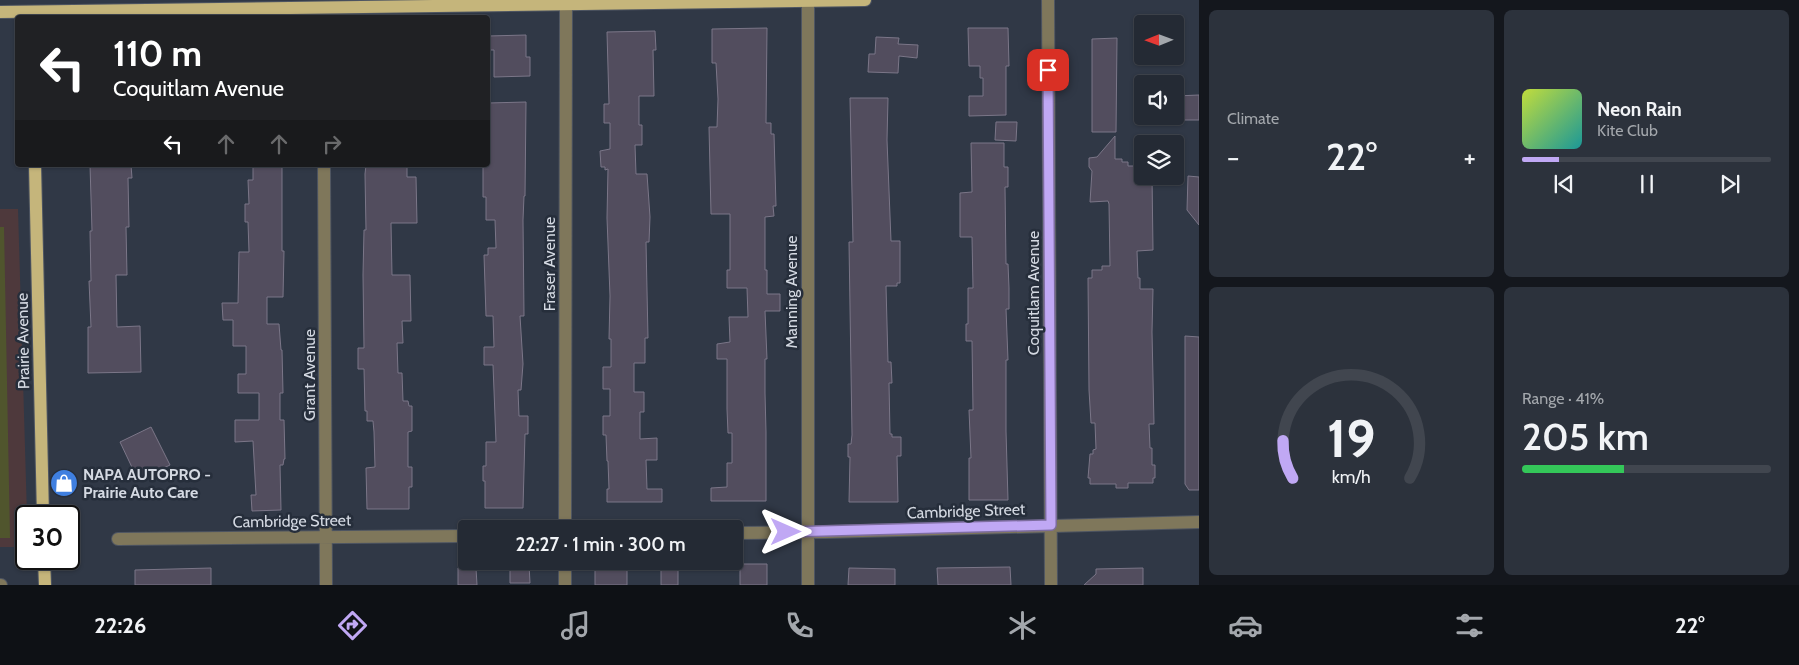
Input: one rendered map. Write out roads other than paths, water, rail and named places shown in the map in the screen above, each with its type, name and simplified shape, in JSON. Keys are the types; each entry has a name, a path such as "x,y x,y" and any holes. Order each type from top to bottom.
{"main road":[{"path":"0,12 31,10 324,13 566,2 865,0"},
{"name":"Prairie Avenue","path":"35,167 43,505"},
{"path":"44,570 44,585"}],"street":[{"name":"Manning Avenue","path":"808,0 808,585"},
{"name":"Coquitlam Avenue","path":"1048,0 1051,585"},
{"name":"Fraser Avenue","path":"565,520 566,2"},
{"name":"Grant Avenue","path":"324,167 326,585"},
{"name":"Cambridge Street","path":"743,534 1199,522"},
{"name":"Cambridge Street","path":"118,539 458,536"},
{"path":"565,570 565,585"}],"place":[{"name":"NAPA AUTOPRO - Prairie Auto Care","path":"64,483"}]}
